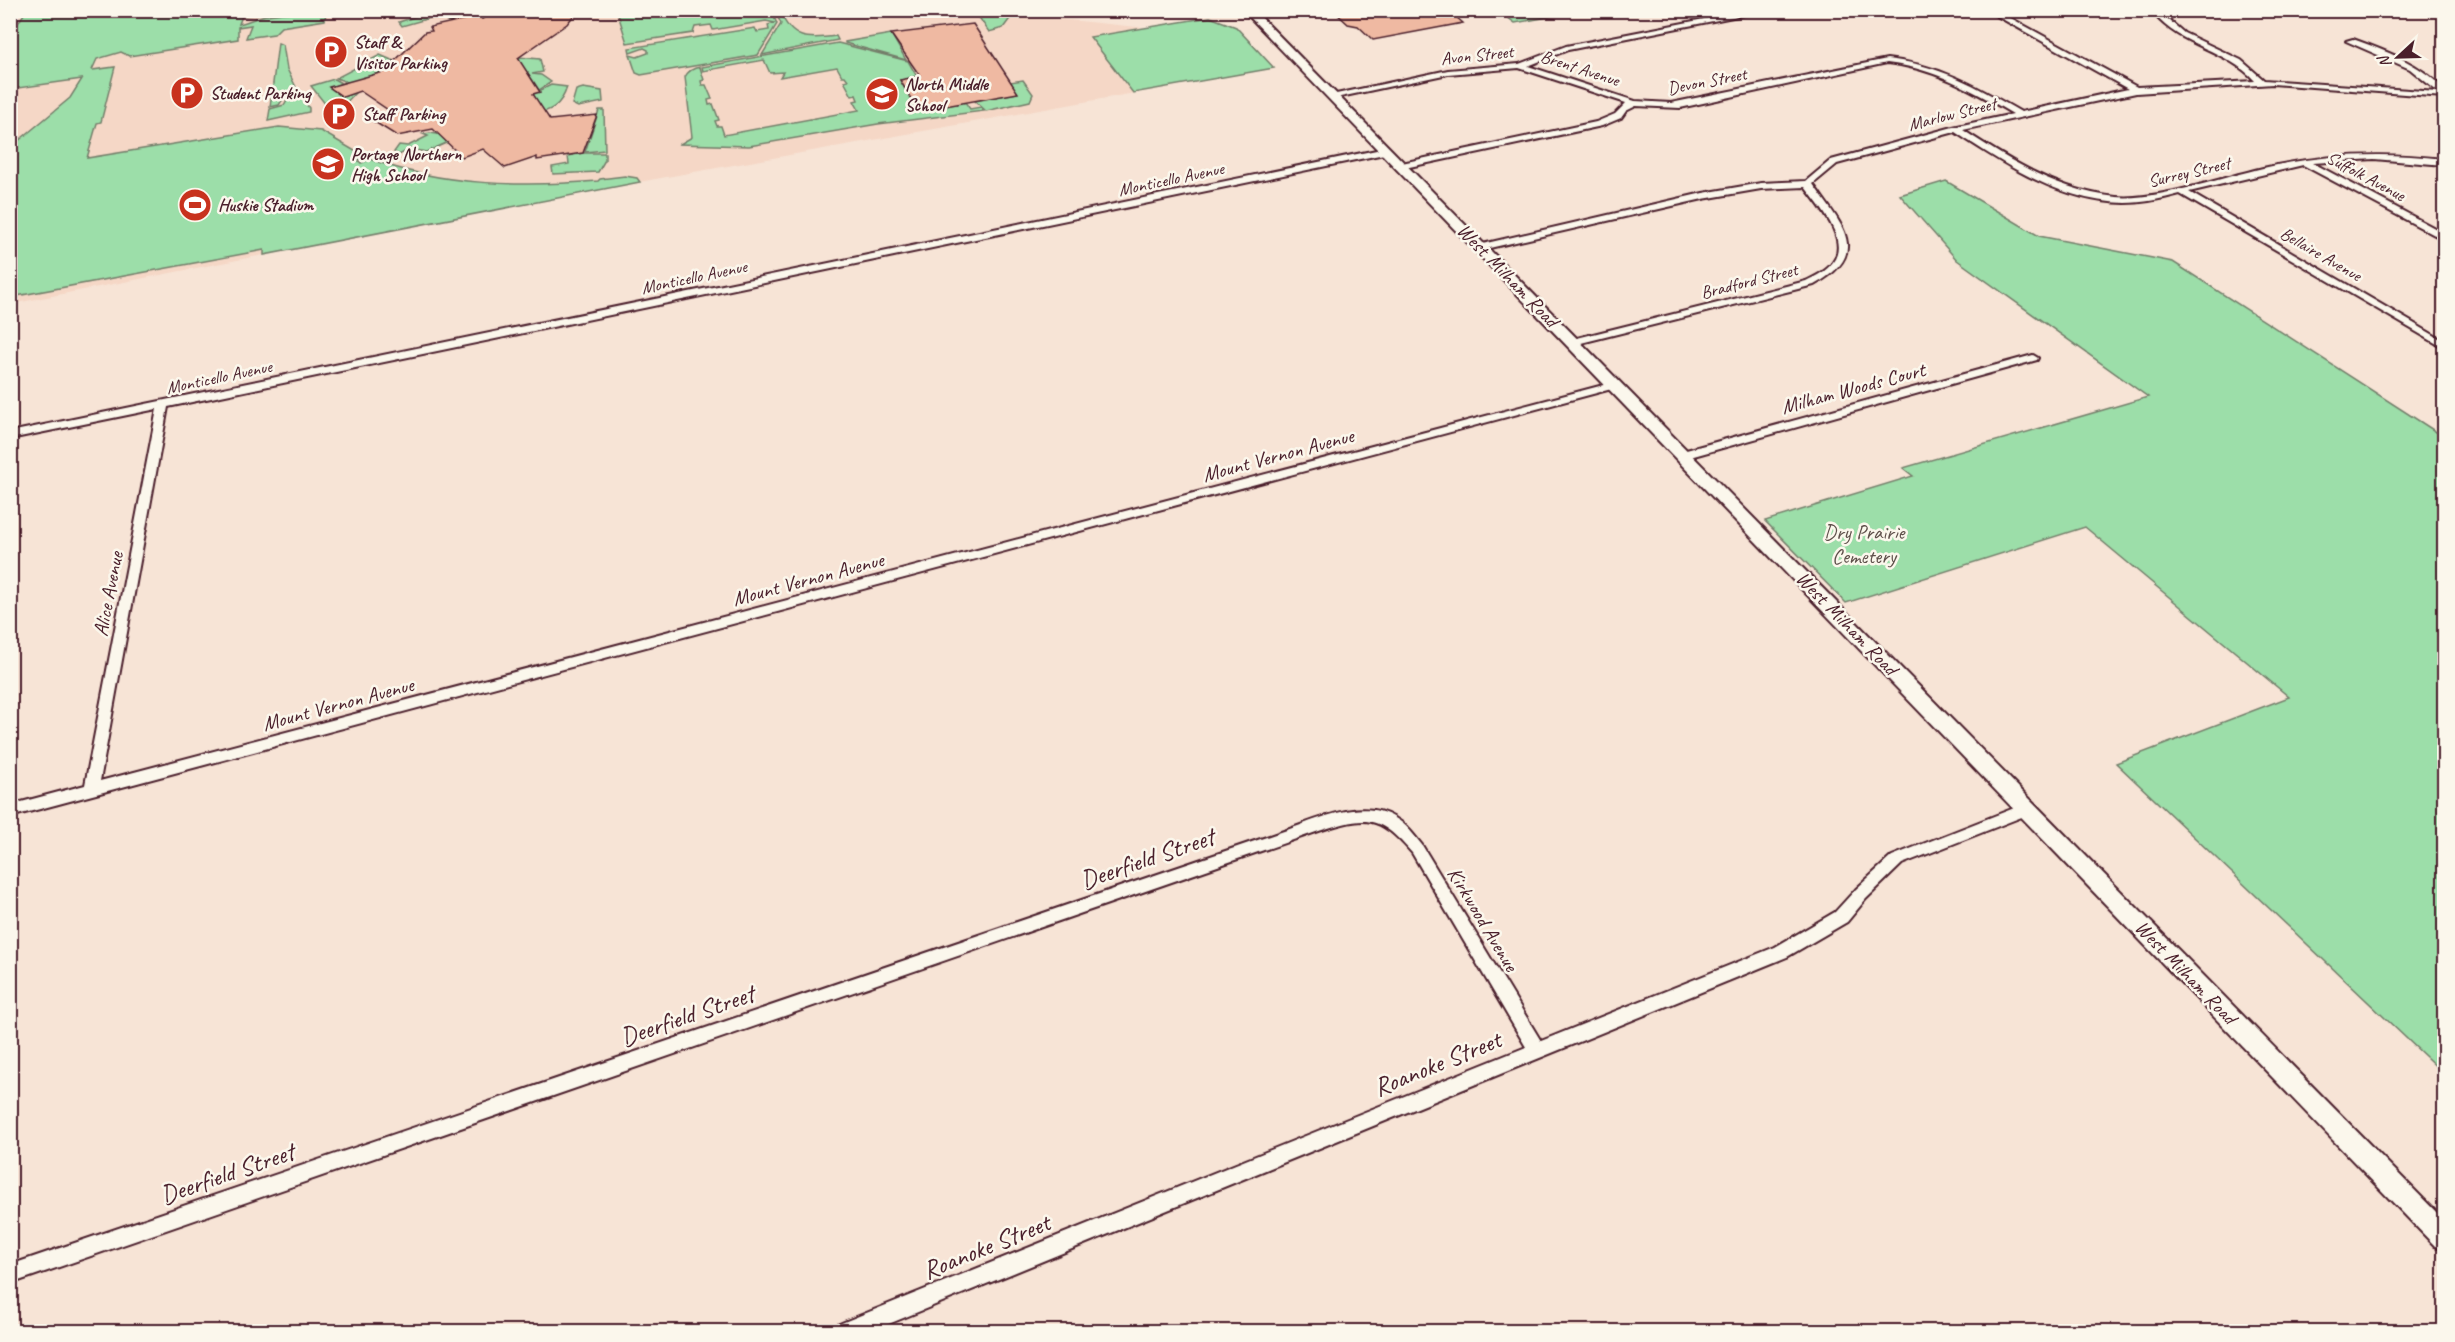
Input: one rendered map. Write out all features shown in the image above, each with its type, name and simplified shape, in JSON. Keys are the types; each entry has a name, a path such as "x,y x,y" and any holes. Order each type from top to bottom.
{"street":[{"name":"West Milham Road","path":"1248,10 2445,1237"},
{"name":"Avon Street","path":"1331,96 1449,72 1520,66 1566,48 1765,10"},
{"path":"1989,10 2136,90"},
{"path":"2159,10 2158,14 2168,27 2238,62 2261,82"},
{"path":"2439,10 2445,13"},
{"path":"2350,41 2387,54 2419,70 2445,94"},
{"name":"Devon Street","path":"1631,102 1662,106 1680,105 1861,65 1893,62 1943,72 2020,115"},
{"name":"Brent Avenue","path":"1520,66 1631,102"},
{"name":"Marlow Street","path":"1808,183 1834,162 1956,129 2136,90 2261,82 2445,94"},
{"path":"1400,166 1599,124 1618,116 1623,106 1631,102"},
{"name":"Surrey Street","path":"1956,129 2025,172 2077,193 2136,200 2304,162 2364,156 2445,162"},
{"name":"Monticello Avenue","path":"10,436 1386,152"},
{"name":"Suffolk Avenue","path":"2304,162 2445,237"},
{"path":"1481,247 1703,195 1761,186 1808,183"},
{"name":"Bradford Street","path":"1574,342 1810,283 1828,275 1839,265 1844,255 1844,244 1839,230 1808,183"},
{"name":"Bellaire Avenue","path":"2181,191 2445,345"},
{"name":"Milham Woods Court","path":"1683,455 2033,358"},
{"name":"Mount Vernon Avenue","path":"10,811 1615,385"},
{"name":"Alice Avenue","path":"91,790 163,406"},
{"name":"Roanoke Street","path":"844,1332 1780,952 1841,917 1861,894 1898,860 2027,809"},
{"name":"Deerfield Street","path":"10,1275 1281,838 1361,815 1382,818"},
{"name":"Kirkwood Avenue","path":"1382,818 1402,831 1417,849 1537,1050"}],"shaded area":[{"name":"Portage Northern High School","path":"973,10 1147,28 1210,17 1236,27 1274,68 650,180 11,304 11,33 26,11"}],"green space":[{"path":"1499,10 1581,11 1515,23"},
{"path":"26,11 282,11 242,16 239,24 264,15 326,11 325,20 281,27 274,34 246,38 251,25 238,27 238,39 129,56 121,52 97,59 92,70 115,67 101,122 97,123 87,158 279,127 321,131 365,157 358,160 361,163 370,159 425,175 511,184 598,181 625,176 637,178 640,182 264,255 264,250 11,297 11,147 70,98 82,79 11,89 11,33"},
{"path":"433,11 474,11 483,14 449,23 446,20 452,16 444,14 402,26 399,22"},
{"path":"617,11 778,11 772,12 777,24 758,55 641,75 636,73 630,55 637,57 648,53 648,50 644,48 630,53 629,48 755,28 757,32 769,30 768,25 775,23 766,21 713,30 711,25 695,27 693,33 627,43"},
{"path":"780,12 795,33 809,38 836,36 838,40 762,55 781,24 776,13"},
{"path":"976,13 1012,16 1003,28 989,32"},
{"path":"1210,17 1236,27 1274,68 1133,93 1090,37"},
{"path":"891,34 906,60 845,43 845,42"},
{"path":"278,43 283,45 287,69 297,89 287,93 279,105 270,107"},
{"path":"838,43 908,61 917,77 900,80 918,111 965,102 970,109 981,107 984,111 878,124 749,146 680,144 692,137 685,77 689,71 697,67 700,67 704,80 701,81 702,85 706,85 712,99 708,100 709,105 713,104 719,120 715,121 717,126 721,126 724,135 859,110 854,101 858,100 856,95 852,96 844,81 848,80 842,76 837,67 780,77 783,72 770,73 764,60 703,71 702,67"},
{"path":"380,55 394,61 424,60 350,83 336,78"},
{"path":"506,56 540,59 543,72 532,74 541,75 551,82 539,90 528,73"},
{"path":"334,79 341,83 330,88 343,97 356,92 343,106 339,102 326,105 311,86"},
{"path":"1023,80 1033,94 1030,101 986,111 975,101 1017,93 1010,82"},
{"path":"551,85 567,87 562,99 549,110 530,116 533,94"},
{"path":"583,88 602,91 603,102 578,107 572,104 576,90"},
{"path":"298,91 309,108 309,112 268,121 270,109 284,105 290,94"},
{"path":"599,110 604,110 605,150 585,152"},
{"path":"423,134 460,137 426,152 410,149 399,155 394,152 399,145 408,146 428,136"},
{"path":"605,153 605,160 598,172 553,174 552,167 569,164 568,156"},
{"name":"Dry Prairie Cemetery","path":"1946,181 2039,236 2173,262 2444,437 2444,1074 2116,763 2289,697 2085,527 1846,603 1765,521 1913,476 1903,468 2148,397 1957,260 1900,195"}],"building":[{"name":"Portage Northern High School","path":"500,10 578,10 567,24 518,58 540,92 533,94 550,120 597,115 583,153 537,160 537,157 505,168 483,149 462,157 433,129 397,136 373,121 391,112 360,91 343,97 329,87 383,72 425,32 432,31 430,27 480,16 482,19"},
{"path":"1333,10 1448,10 1463,23 1373,40 1358,26 1348,24"},
{"path":"973,24 1018,93 918,111 900,80 920,76 891,34"}],"place":[{"name":"Staff & Visitor Parking","path":"331,52"},
{"name":"Student Parking","path":"187,93"},
{"name":"North Middle School","path":"882,94"},
{"name":"Staff Parking","path":"339,114"},
{"name":"Portage Northern High School","path":"328,164"},
{"name":"Huskie Stadium","path":"195,205"}]}
